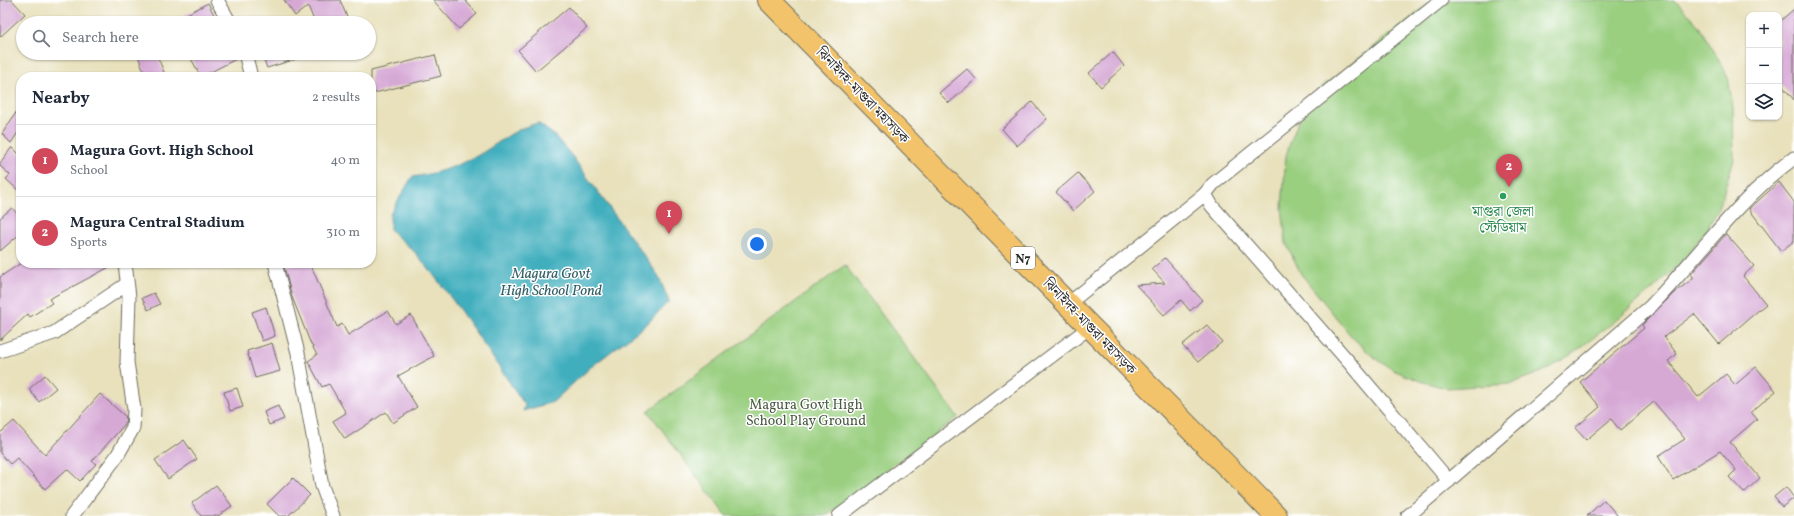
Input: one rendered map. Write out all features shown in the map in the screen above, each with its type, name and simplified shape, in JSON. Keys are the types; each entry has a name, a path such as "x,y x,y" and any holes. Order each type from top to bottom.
{"highway":[{"name":"ঝিনাইদহ-মাগুরা মহাসড়ক","path":"769,0 1276,516"}],"street":[{"path":"217,0 226,16"},
{"path":"1068,304 1205,194 1213,184 1441,0"},
{"path":"247,60 251,72"},
{"path":"1408,516 1650,307 1690,261 1773,174 1794,158"},
{"path":"1205,194 1212,206 1348,361 1449,481"},
{"path":"72,516 117,456 133,428 134,409 127,362 129,297 126,268"},
{"path":"276,268 298,353 322,486 333,516"},
{"path":"0,350 54,333 128,284"},
{"path":"839,516 1090,327"}],"green space":[{"name":"মাগুরা জেলা স্টেডিয়াম","path":"1434,0 1675,0 1698,25 1717,56 1728,78 1733,108 1734,159 1719,208 1707,229 1682,262 1614,322 1572,354 1542,372 1509,384 1446,388 1420,381 1393,370 1371,355 1352,337 1301,274 1286,243 1282,208 1286,155 1306,99"},
{"name":"Magura Govt High School Play Ground","path":"845,265 958,417 825,516 726,516 648,411"}],"water":[{"name":"Magura Govt High School Pond","path":"538,123 554,135 572,156 658,275 669,301 647,324 591,367 553,402 523,411 525,405 447,292 415,252 390,229 390,214 412,177 436,172 458,165 481,154 512,133 529,125"}],"building":[{"path":"0,0 12,0 25,14 23,16 16,16 16,22 0,37"},
{"path":"284,0 340,0 347,16 312,16 308,6 295,16"},
{"path":"433,0 465,0 477,14 459,29"},
{"path":"208,3 214,16 183,16"},
{"path":"569,7 587,28 536,71 518,50"},
{"path":"1794,9 1794,100 1782,86 1782,19"},
{"path":"1113,52 1124,66 1101,87 1089,73"},
{"path":"435,55 441,76 376,93 376,72 371,71"},
{"path":"140,60 159,60 164,72 144,72"},
{"path":"192,60 234,60 211,72 198,72"},
{"path":"264,60 293,60 267,68"},
{"path":"967,69 976,79 949,103 939,93"},
{"path":"1032,102 1047,119 1017,146 1002,129"},
{"path":"16,113 16,136 11,143 2,134"},
{"path":"12,147 16,151 16,188 6,179 10,175 0,166 0,163"},
{"path":"1078,173 1095,191 1073,211 1056,192"},
{"path":"1779,182 1794,202 1794,241 1781,251 1749,209"},
{"path":"12,208 16,212 16,237 0,251 0,218"},
{"path":"1726,234 1754,266 1743,276 1766,304 1719,344 1694,314 1664,337 1677,354 1668,361 1698,397 1726,374 1735,385 1756,367 1776,391 1751,412 1757,419 1730,442 1760,478 1744,493 1729,477 1736,470 1720,451 1673,480 1658,456 1685,439 1654,402 1620,430 1611,419 1586,440 1575,428 1600,407 1580,382 1644,328 1642,325 1675,292 1694,278 1691,274"},
{"path":"1165,258 1202,300 1190,311 1181,300 1164,315 1136,285 1165,283 1152,269"},
{"path":"16,266 16,268 108,268 49,299 52,303 30,317 28,314 0,340 0,277"},
{"path":"284,268 312,268 337,327 342,324 348,335 388,311 396,324 411,315 434,356 398,376 417,407 393,423 386,412 345,439 333,421 346,413 329,384 322,387 308,361 317,355 310,342 292,297"},
{"path":"154,293 160,304 148,310 142,298"},
{"path":"266,307 275,336 262,341 252,312"},
{"path":"1207,325 1222,342 1198,362 1182,345"},
{"path":"272,343 280,371 255,378 247,351"},
{"path":"45,375 56,388 39,402 29,389"},
{"path":"237,388 243,407 230,411 224,392"},
{"path":"100,394 126,417 125,424 92,461 96,464 80,481 67,469 45,489 17,458 10,464 0,453 0,433 14,421 45,455"},
{"path":"278,406 284,419 269,425 264,412"},
{"path":"184,440 197,459 168,479 155,460"},
{"path":"293,478 310,495 288,516 279,516 267,504"},
{"path":"216,485 232,506 218,516 201,516 192,503"},
{"path":"1786,487 1794,498 1782,507 1774,497"},
{"path":"1604,500 1618,516 1587,516"}],"place":[{"name":"Magura Central Stadium","path":"1509,187"},
{"name":"মাগুরা জেলা স্টেডিয়াম","path":"1503,196"},
{"name":"Magura Govt. High School","path":"669,234"}]}
